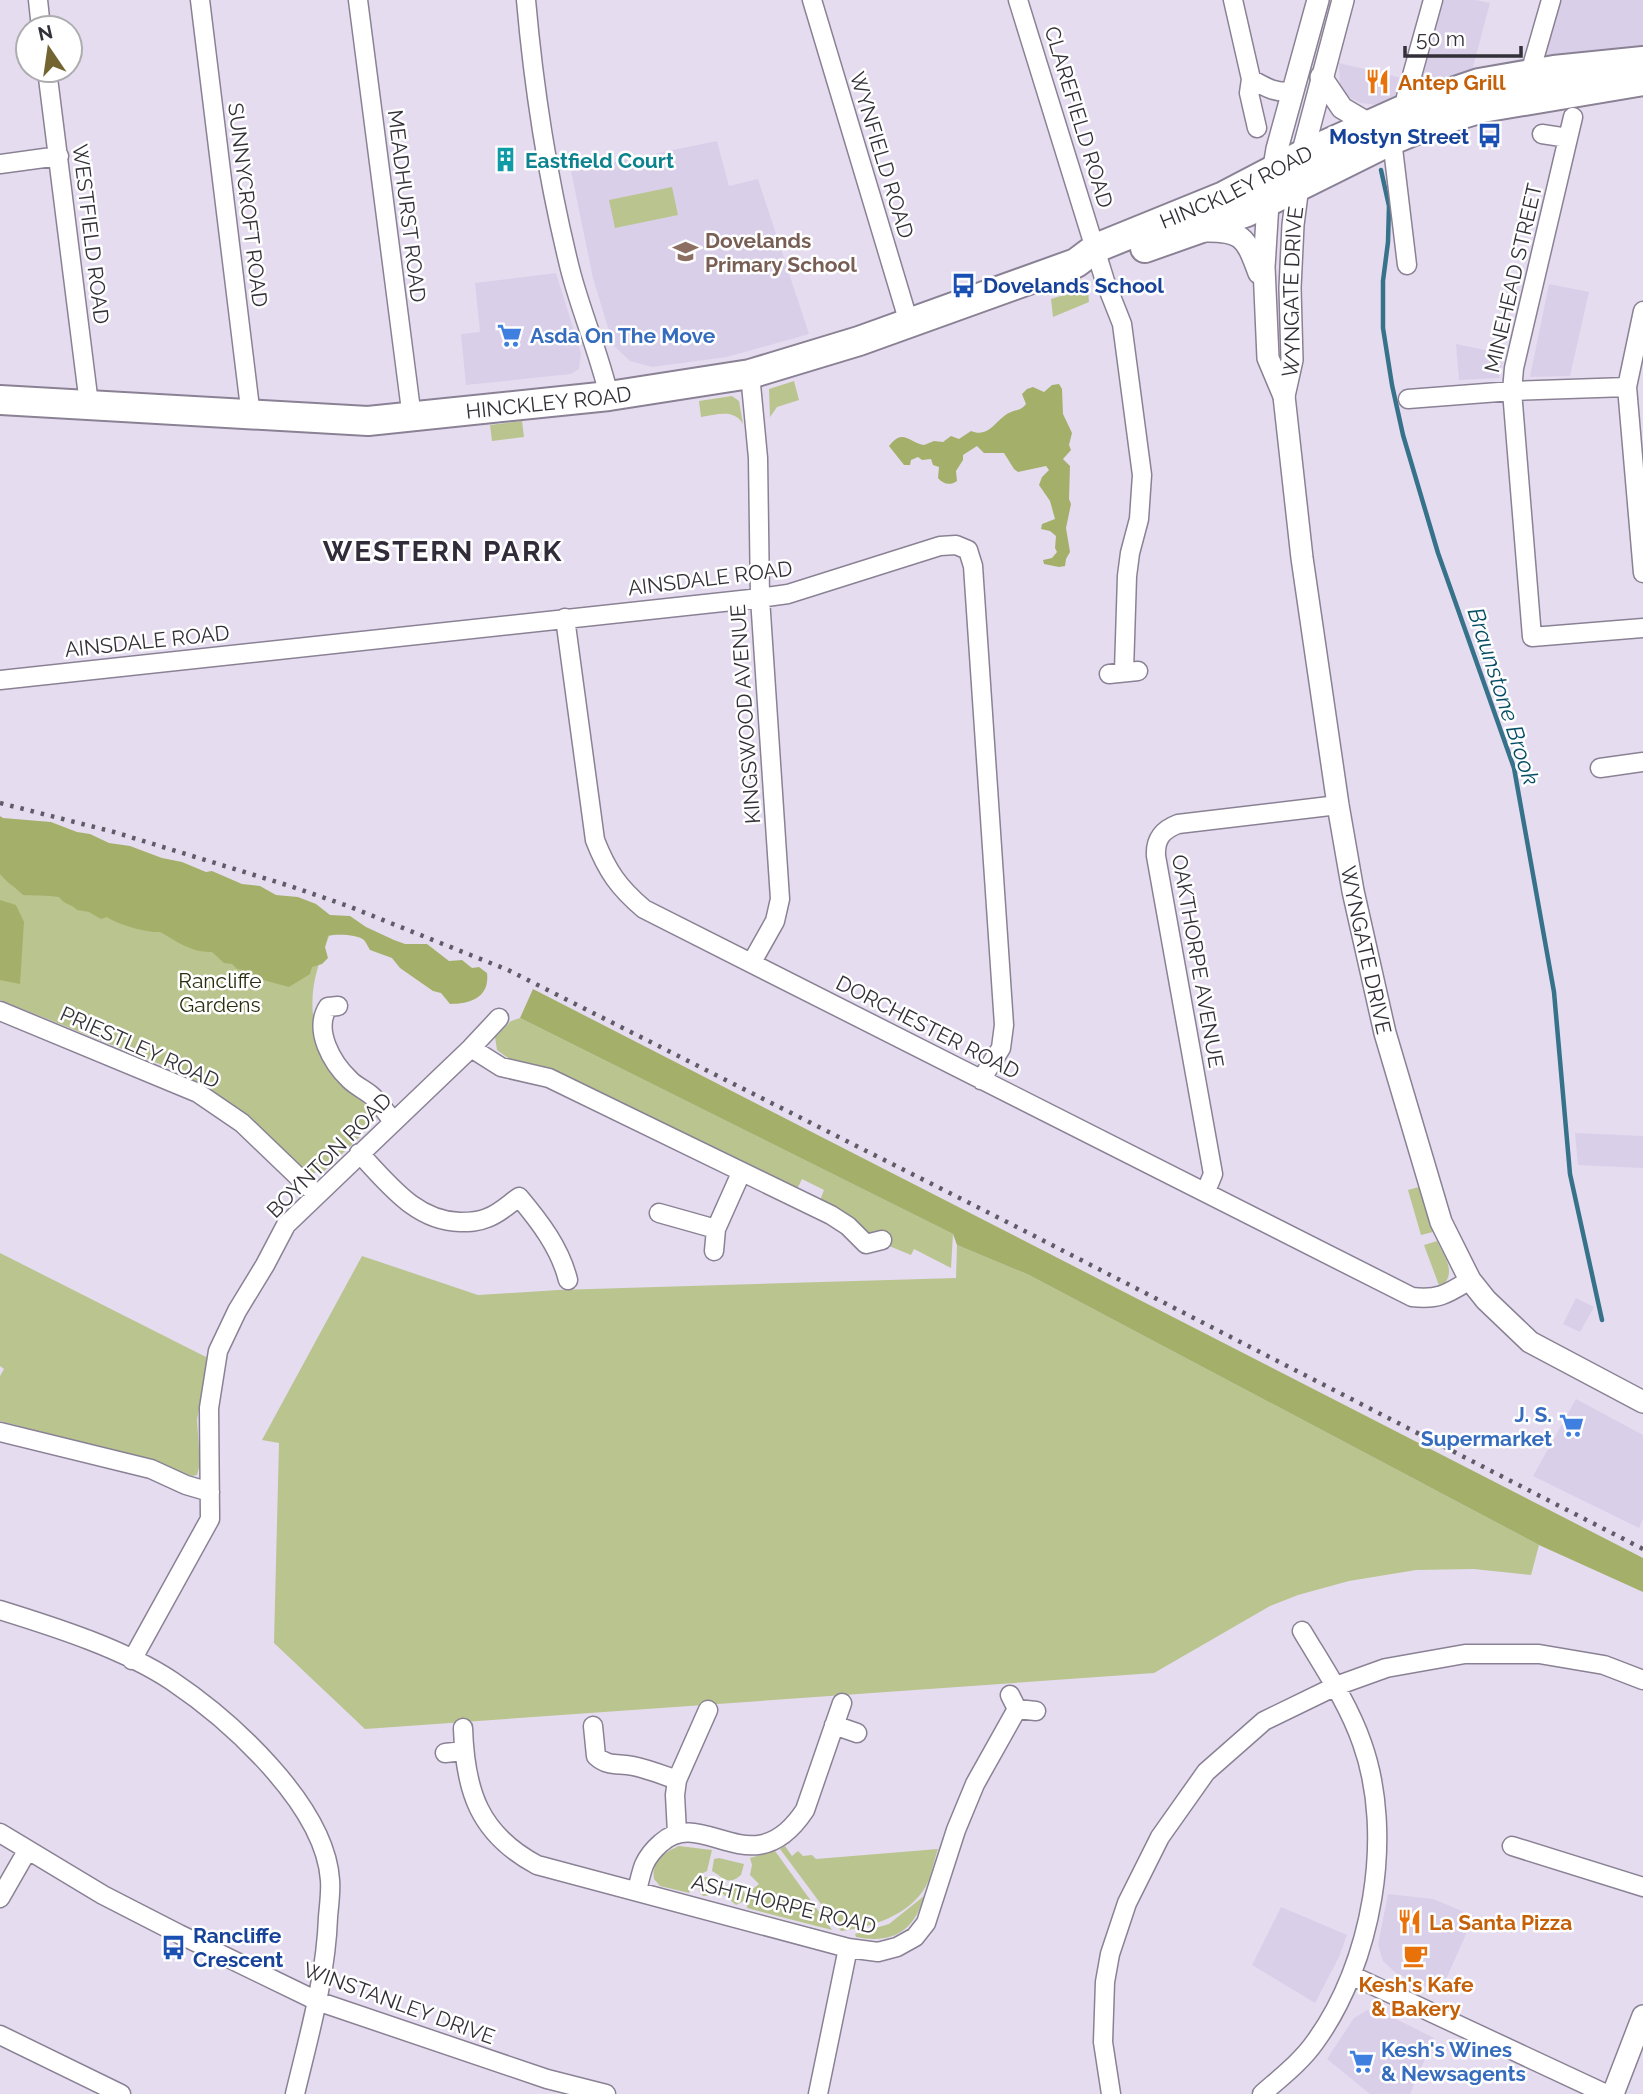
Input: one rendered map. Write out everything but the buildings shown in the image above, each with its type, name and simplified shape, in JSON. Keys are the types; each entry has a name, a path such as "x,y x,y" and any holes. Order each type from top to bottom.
{"main road":[{"name":"HINCKLEY ROAD","path":"1091,258 1224,196 1302,155 1409,107 1479,83 1530,73 1643,61"},
{"name":"HINCKLEY ROAD","path":"0,400 368,421 609,397 750,374 909,323 1091,258 1193,231 1268,203 1392,140 1433,124 1482,108 1643,81"}],"street":[{"name":"SUNNYCROFT ROAD","path":"200,0 251,416"},
{"name":"MEADHURST ROAD","path":"358,0 412,418"},
{"path":"526,0 539,122 548,173 570,271 601,361 609,397"},
{"name":"WYNFIELD ROAD","path":"811,0 909,323"},
{"name":"CLAREFIELD ROAD","path":"1018,0 1091,258 1105,281 1122,324 1142,475 1139,520 1127,576 1124,672"},
{"path":"1233,0 1251,79 1249,93 1257,128"},
{"name":"WYNGATE DRIVE","path":"1318,0 1273,172 1268,203 1264,267 1268,358 1284,396 1303,558 1338,805 1353,891 1385,1033 1441,1222 1470,1280 1486,1300 1530,1342 1643,1402"},
{"name":"WYNGATE DRIVE","path":"1284,396 1292,360 1290,288 1297,187 1321,77 1343,0"},
{"path":"1409,107 1406,97 1433,0"},
{"path":"1530,73 1551,0"},
{"path":"1321,77 1342,108 1369,124"},
{"path":"1251,79 1279,92 1293,91"},
{"name":"WESTFIELD ROAD","path":"49,84 89,404"},
{"name":"MINEHEAD STREET","path":"1573,117 1514,368 1511,391 1532,637 1643,628"},
{"path":"1542,134 1568,138"},
{"path":"1392,140 1407,265"},
{"path":"0,164 59,156"},
{"path":"1193,231 1223,231 1243,239 1250,246 1265,291"},
{"path":"1643,311 1627,387 1643,573"},
{"name":"KINGSWOOD AVENUE","path":"750,374 758,457 760,598 780,908 752,962"},
{"path":"1408,399 1511,391 1627,387"},
{"name":"AINSDALE ROAD","path":"0,680 760,598 788,594 940,546 962,547 972,556 1004,1025 1000,1048 981,1080"},
{"name":"DORCHESTER ROAD","path":"565,618 595,840 605,866 625,894 644,909 1412,1297 1441,1297 1470,1280"},
{"path":"1600,768 1643,762"},
{"name":"OAKTHORPE AVENUE","path":"1206,1191 1213,1174 1156,856 1158,838 1178,824 1338,805"},
{"path":"328,1002 322,1016 323,1027 326,1046 336,1066 372,1096 393,1121"},
{"name":"PRIESTLEY ROAD","path":"0,1011 198,1093 242,1123 316,1194"},
{"name":"BOYNTON ROAD","path":"132,1660 210,1519 209,1408 218,1351 237,1311 286,1225 499,1018"},
{"path":"471,1048 501,1067 549,1079 831,1215 848,1226 869,1248"},
{"path":"359,1153 404,1200 422,1213 446,1222 475,1222 487,1219 524,1191 570,1270"},
{"path":"714,1251 716,1229 741,1173"},
{"path":"659,1213 716,1229"},
{"path":"0,1432 151,1469 186,1485 210,1492"},
{"path":"0,1610 87,1640 171,1680 255,1749 308,1817 324,1849 330,1879 328,1947 295,2094"},
{"path":"1262,2094 1314,2045 1334,2014 1358,1955 1376,1881 1376,1828 1372,1784 1363,1745 1336,1686 1302,1632"},
{"path":"1111,2094 1103,2042 1105,1982 1110,1954 1126,1903 1160,1837 1206,1772 1264,1721 1336,1686 1386,1668 1465,1654 1539,1654 1604,1665 1643,1680"},
{"name":"ASHTHORPE ROAD","path":"463,1728 471,1792 477,1807 491,1829 511,1850 537,1865 848,1948 878,1952 897,1947 915,1937 926,1923 956,1830 1014,1702 1037,1711"},
{"path":"637,1891 645,1863 653,1850 677,1833 698,1833 744,1847 763,1845 781,1837 794,1825 804,1810 842,1703"},
{"path":"677,1833 674,1795 677,1780 708,1710"},
{"path":"834,1725 857,1733"},
{"path":"593,1726 596,1756 603,1762 633,1765 677,1780"},
{"path":"445,1753 464,1751"},
{"name":"WINSTANLEY DRIVE","path":"0,1833 27,1851 179,1934 317,2001 547,2079 606,2094"},
{"path":"1513,1846 1643,1887"},
{"path":"0,1898 27,1851"},
{"path":"818,2094 848,1948"},
{"path":"1351,1975 1606,2094"},
{"path":"1613,2094 1643,2016"},
{"path":"0,2035 121,2094"}],"shaded area":[{"path":"1441,0 1476,0 1490,3 1471,74 1422,88 1420,78"},
{"path":"1559,0 1643,0 1643,50 1543,58"},
{"path":"1339,63 1402,78 1399,93 1395,99 1379,105 1352,99 1340,85"},
{"name":"Dovelands Primary School","path":"717,141 729,186 758,179 809,334 727,357 652,367 630,361 613,345 593,278 571,171"},
{"path":"556,273 581,353 579,369 571,374 466,385 461,334 480,332 475,283"},
{"path":"1549,284 1589,292 1570,376 1530,377"},
{"path":"1456,344 1504,354 1499,378 1459,380"},
{"path":"1575,1133 1643,1136 1643,1168 1578,1165"},
{"path":"1576,1298 1594,1307 1580,1332 1563,1324"},
{"path":"1576,1399 1643,1435 1643,1519 1639,1528 1533,1476"},
{"path":"1388,1894 1433,1899 1474,1916 1440,1993 1396,1973 1383,1961 1378,1945"},
{"path":"1281,1907 1347,1935 1339,1957 1315,2003 1252,1965"},
{"path":"1367,2010 1382,2012 1434,2038 1410,2094 1370,2094 1327,2059 1354,2018"}],"green space":[{"path":"672,187 678,215 615,228 609,200"},
{"path":"1088,290 1089,302 1053,317 1051,299"},
{"path":"794,381 799,400 777,407 770,417 769,389"},
{"path":"1059,384 1062,389 1063,414 1072,433 1069,445 1071,450 1063,459 1070,466 1071,504 1066,528 1070,552 1065,566 1059,567 1044,564 1043,560 1052,558 1057,552 1056,536 1041,529 1042,524 1055,519 1050,501 1039,485 1049,470 1046,466 1018,472 1004,453 984,453 977,446 963,455 956,471 957,481 947,484 938,478 939,467 933,465 931,459 922,460 918,457 911,460 910,465 904,465 889,446 902,437 924,445 934,441 943,442 951,436 959,439 971,431 983,432 1024,406 1026,404 1022,394 1027,389 1033,387 1044,392 1052,385"},
{"path":"732,396 739,401 743,424 730,414 701,417 699,401"},
{"path":"522,421 524,437 492,441 490,425"},
{"path":"0,816 51,822 109,843 130,846 206,872 212,871 242,884 260,886 276,895 298,897 316,904 330,915 350,916 394,940 405,944 427,944 449,961 462,960 472,968 479,967 487,973 485,988 472,1001 450,1004 441,993 433,991 400,968 392,958 370,950 361,938 346,935 328,936 325,947 328,958 322,964 312,967 310,974 289,987 256,978 251,972 224,963 212,952 178,943 160,932 133,928 107,917 101,919 89,912 77,910 59,897 23,895 0,874"},
{"name":"Rancliffe Gardens","path":"0,836 65,842 329,936 314,981 312,1004 315,1029 353,1092 372,1112 369,1128 324,1171 314,1173 288,1156 233,1106 187,1076 0,1000"},
{"path":"0,900 16,905 24,922 20,984 0,980"},
{"path":"533,989 1643,1558 1643,1592 1539,1545 1029,1275 957,1245 953,1234 520,1018"},
{"path":"520,1018 953,1234 951,1268 914,1249 911,1255 889,1246 890,1242 867,1233 819,1203 824,1190 802,1179 796,1191 507,1063 508,1058 497,1050 495,1037 511,1021"},
{"path":"1419,1187 1433,1232 1421,1235 1408,1190"},
{"path":"1437,1241 1449,1271 1440,1288 1424,1245"},
{"path":"957,1245 1029,1275 1539,1545 1531,1575 1474,1569 1416,1570 1349,1581 1270,1606 1154,1673 365,1729 274,1643 279,1443 262,1440 362,1256 478,1295 558,1290 956,1278"},
{"path":"0,1253 208,1358 197,1420 200,1464 197,1475 192,1476 155,1462 0,1421 0,1376 4,1369 0,1366"},
{"path":"679,1846 712,1850 707,1871 695,1877 689,1893 660,1886 654,1879 657,1862 664,1854"},
{"path":"785,1846 792,1856 798,1851 803,1856 812,1855 816,1859 938,1849 926,1886 910,1905 877,1923 841,1931 780,1849"},
{"path":"775,1851 832,1930 747,1908 749,1892 759,1884 750,1875 750,1858"},
{"path":"714,1859 744,1864 741,1875 729,1880 712,1871"},
{"path":"705,1877 711,1877 724,1888 742,1888 746,1896 744,1901 736,1905 723,1894 703,1896 698,1884"},
{"path":"924,1896 914,1919 900,1933 880,1939 856,1937 855,1934 889,1924"}],"waterway":[{"name":"Braunstone Brook","path":"1381,170 1389,206 1383,281 1383,328 1392,385 1403,435 1438,553 1514,768 1554,992 1570,1174 1602,1320"}],"railway":[{"path":"0,803 114,832 290,886 348,906 508,970 1011,1224 1643,1549"}],"place":[{"name":"Antep Grill","path":"1378,82"},
{"name":"Mostyn Street","path":"1489,136"},
{"name":"Eastfield Court","path":"505,160"},
{"name":"Dovelands Primary School","path":"685,252"},
{"name":"Dovelands School","path":"963,285"},
{"name":"Asda On The Move","path":"510,335"},
{"name":"J. S. Supermarket","path":"1572,1426"},
{"name":"La Santa Pizza","path":"1409,1922"},
{"name":"Rancliffe Crescent","path":"173,1947"},
{"name":"Kesh's Kafe & Bakery","path":"1416,1955"},
{"name":"Kesh's Wines & Newsagents","path":"1361,2061"}],"district":[{"name":"WESTERN PARK","path":"443,551"}]}
